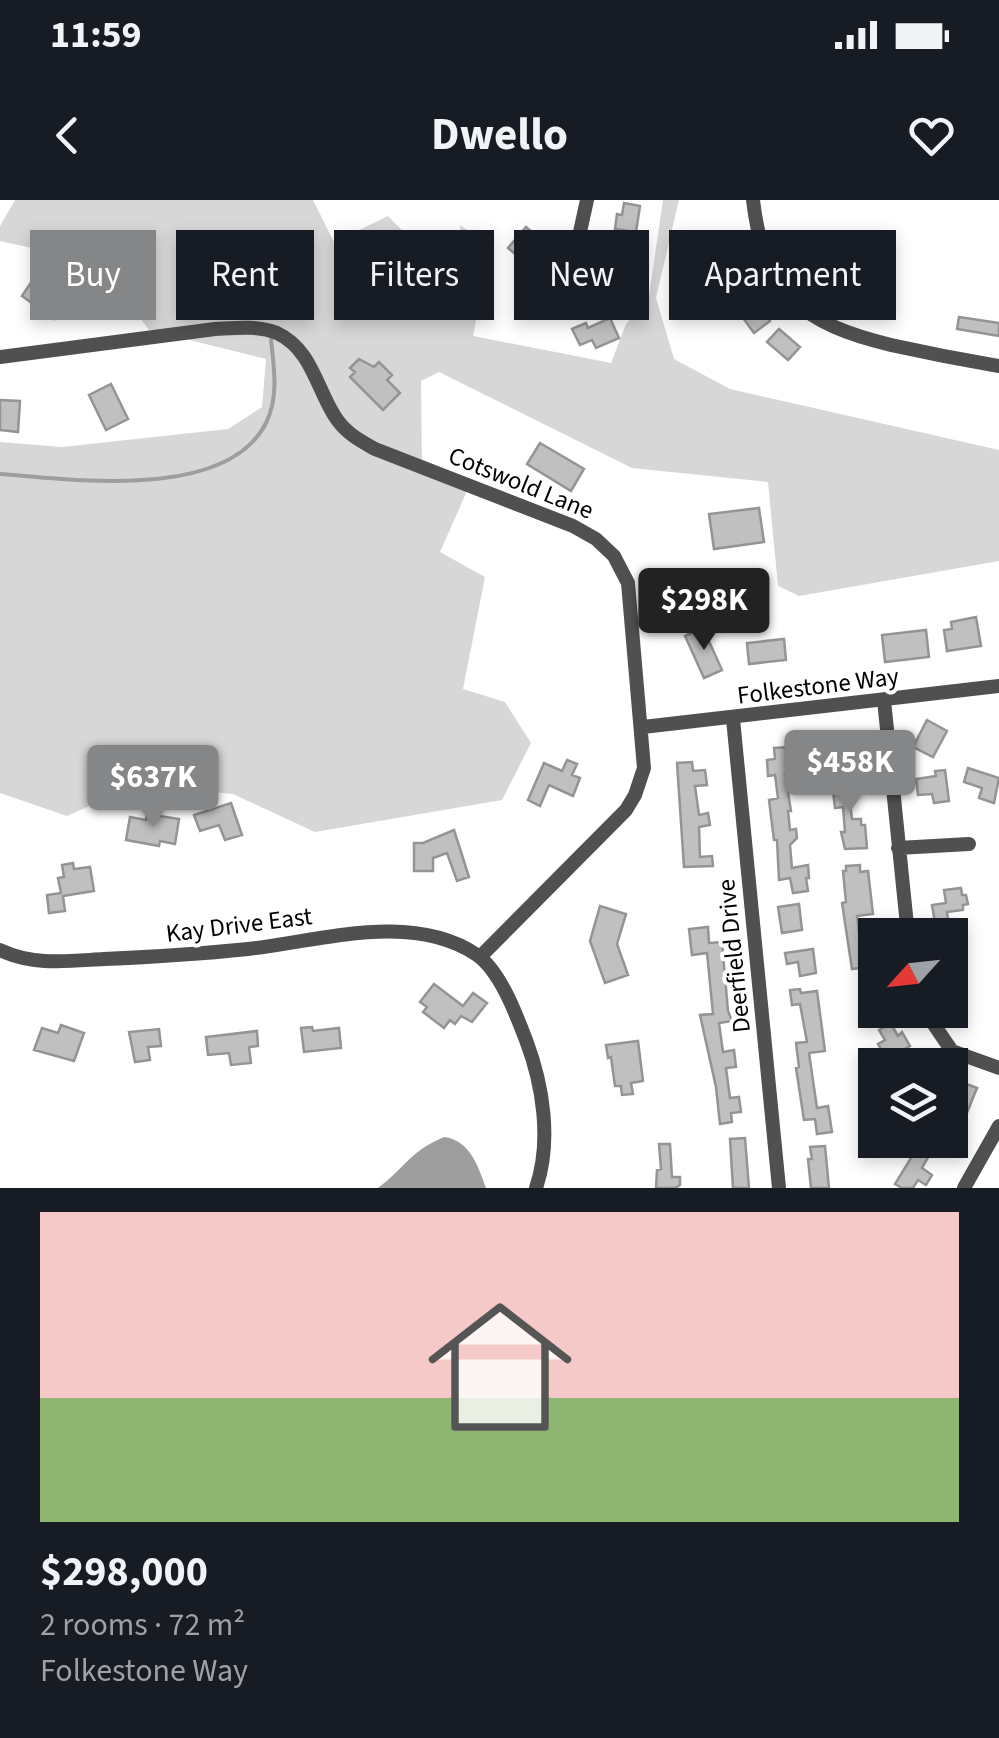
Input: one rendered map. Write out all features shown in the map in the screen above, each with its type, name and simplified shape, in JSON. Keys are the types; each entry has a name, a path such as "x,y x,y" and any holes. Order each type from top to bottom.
{"street":[{"path":"580,230 586,200"},
{"path":"753,200 756,229 769,266 787,294 811,317 850,335 999,366"},
{"name":"Cotswold Lane","path":"0,357 215,328 250,327 276,333 295,346 312,366 334,416 351,436 573,526 596,538 614,556 628,583 643,727 644,768 635,796 626,810 480,956"},
{"name":"Folkestone Way","path":"643,727 999,686"},
{"path":"884,700 906,918"},
{"name":"Deerfield Drive","path":"733,719 780,1188"},
{"path":"898,848 969,844"},
{"name":"Kay Drive East","path":"0,950 16,958 52,962 184,956 335,935 400,933 438,936 480,956"},
{"path":"480,956 511,1001 536,1066 544,1150 536,1188"},
{"path":"936,1028 952,1051 999,1068"},
{"path":"964,1188 994,1147 999,1126"}],"shaded area":[{"path":"15,200 313,200 334,242 334,320 476,320 473,336 611,363 629,320 649,320 663,200 679,200 656,298 674,359 730,389 999,450 999,561 799,596 778,586 768,482 632,468 439,372 421,381 422,473 467,491 440,552 485,577 463,689 505,702 531,743 502,800 315,832 233,794 97,780 96,803 67,816 0,793 0,442 62,447 228,429 262,407 266,359 149,330 142,320 156,320 156,230 30,230 30,248 0,241 0,226"},
{"path":"388,216 402,230 359,230"},
{"path":"444,1137 467,1149 486,1188 378,1188 415,1154"}],"building":[{"path":"624,203 640,206 636,230 615,229 617,214 622,215"},
{"path":"30,284 30,302 22,296"},
{"path":"959,317 999,323 999,336 957,329"},
{"path":"611,320 619,338 596,348 592,340 580,345 572,329 586,323 588,328"},
{"path":"744,320 769,320 770,321 754,333"},
{"path":"779,329 800,347 788,360 767,342"},
{"path":"359,359 374,367 379,362 392,375 387,380 400,393 383,410 350,377 355,372 350,368"},
{"path":"111,384 128,419 106,430 89,395"},
{"path":"0,400 20,401 18,432 0,430"},
{"path":"540,443 584,469 571,491 527,464"},
{"path":"759,508 764,542 714,549 709,514"},
{"path":"976,617 981,646 947,651 944,630 952,629 951,622"},
{"path":"703,628 722,670 704,678 685,636"},
{"path":"926,630 929,657 885,662 882,635"},
{"path":"784,639 786,660 749,664 747,643"},
{"path":"927,720 947,731 933,757 913,747"},
{"path":"789,747 792,774 785,774 788,811 790,830 796,829 797,838 790,845 792,868 808,865 809,878 808,891 793,893 790,878 779,880 769,800 778,798 775,775 768,776 767,760 775,759 774,748"},
{"path":"567,760 577,764 572,775 580,778 573,796 549,785 540,806 528,800 544,763 562,771"},
{"path":"692,762 693,771 705,770 707,785 695,786 699,815 708,813 710,825 699,827 700,857 712,856 713,866 684,867 677,763"},
{"path":"968,768 999,778 994,803 979,798 982,788 964,782"},
{"path":"945,770 949,801 934,803 932,794 918,795 916,779 936,776 935,771"},
{"path":"859,779 860,790 849,792 852,819 861,819 861,825 865,825 867,848 845,849 841,832 845,832 843,807 835,808 832,782"},
{"path":"231,803 242,835 225,840 219,825 200,831 194,815"},
{"path":"147,814 179,819 175,844 160,841 159,846 126,840 130,817 146,820"},
{"path":"454,830 469,877 457,881 447,853 433,858 433,871 414,871 414,843"},
{"path":"73,863 74,869 90,867 94,891 63,896 65,911 49,913 47,895 61,893 58,878 64,877 62,865"},
{"path":"860,865 860,872 868,871 873,914 857,916 858,968 852,969 842,903 846,902 846,866"},
{"path":"961,888 968,904 963,905 963,910 947,912 948,918 934,918 932,905 946,903 944,890"},
{"path":"799,904 802,930 782,933 778,907"},
{"path":"600,906 626,914 617,944 628,975 605,983 590,941"},
{"path":"708,927 709,943 722,942 732,1021 719,1023 723,1052 734,1050 736,1067 726,1068 730,1098 739,1097 741,1112 731,1113 732,1122 720,1124 700,1015 713,1014 707,953 692,955 689,929"},
{"path":"813,949 816,973 800,976 798,962 787,964 785,953"},
{"path":"434,984 463,1006 473,993 487,1003 472,1022 461,1016 455,1024 450,1020 444,1028 423,1012 427,1007 420,1002"},
{"path":"800,989 801,993 817,991 825,1051 809,1053 817,1108 828,1106 832,1132 817,1134 815,1119 804,1120 796,1043 807,1042 800,1004 792,1005 790,990"},
{"path":"61,1025 84,1033 74,1061 34,1050 42,1028 58,1033"},
{"path":"312,1027 313,1031 339,1028 341,1048 304,1052 301,1028"},
{"path":"893,1028 898,1036 902,1032 910,1046 880,1048 878,1044 885,1040 879,1030"},
{"path":"159,1029 161,1046 148,1047 150,1060 135,1062 129,1032"},
{"path":"257,1031 258,1046 249,1047 251,1063 231,1065 229,1053 208,1055 206,1037"},
{"path":"638,1041 643,1081 631,1083 633,1094 622,1095 621,1086 615,1086 606,1045"},
{"path":"968,1085 977,1088 968,1110"},
{"path":"745,1138 749,1188 733,1188 730,1139"},
{"path":"659,1144 670,1144 672,1177 680,1177 680,1185 675,1188 656,1188 657,1170 661,1169"},
{"path":"825,1146 829,1188 811,1188 810,1147"},
{"path":"911,1158 928,1158 922,1168 932,1175 926,1185 918,1180 913,1188 895,1184"}],"waterway":[{"path":"0,474 144,480 217,465 246,448 266,423 274,392 271,340"}]}
